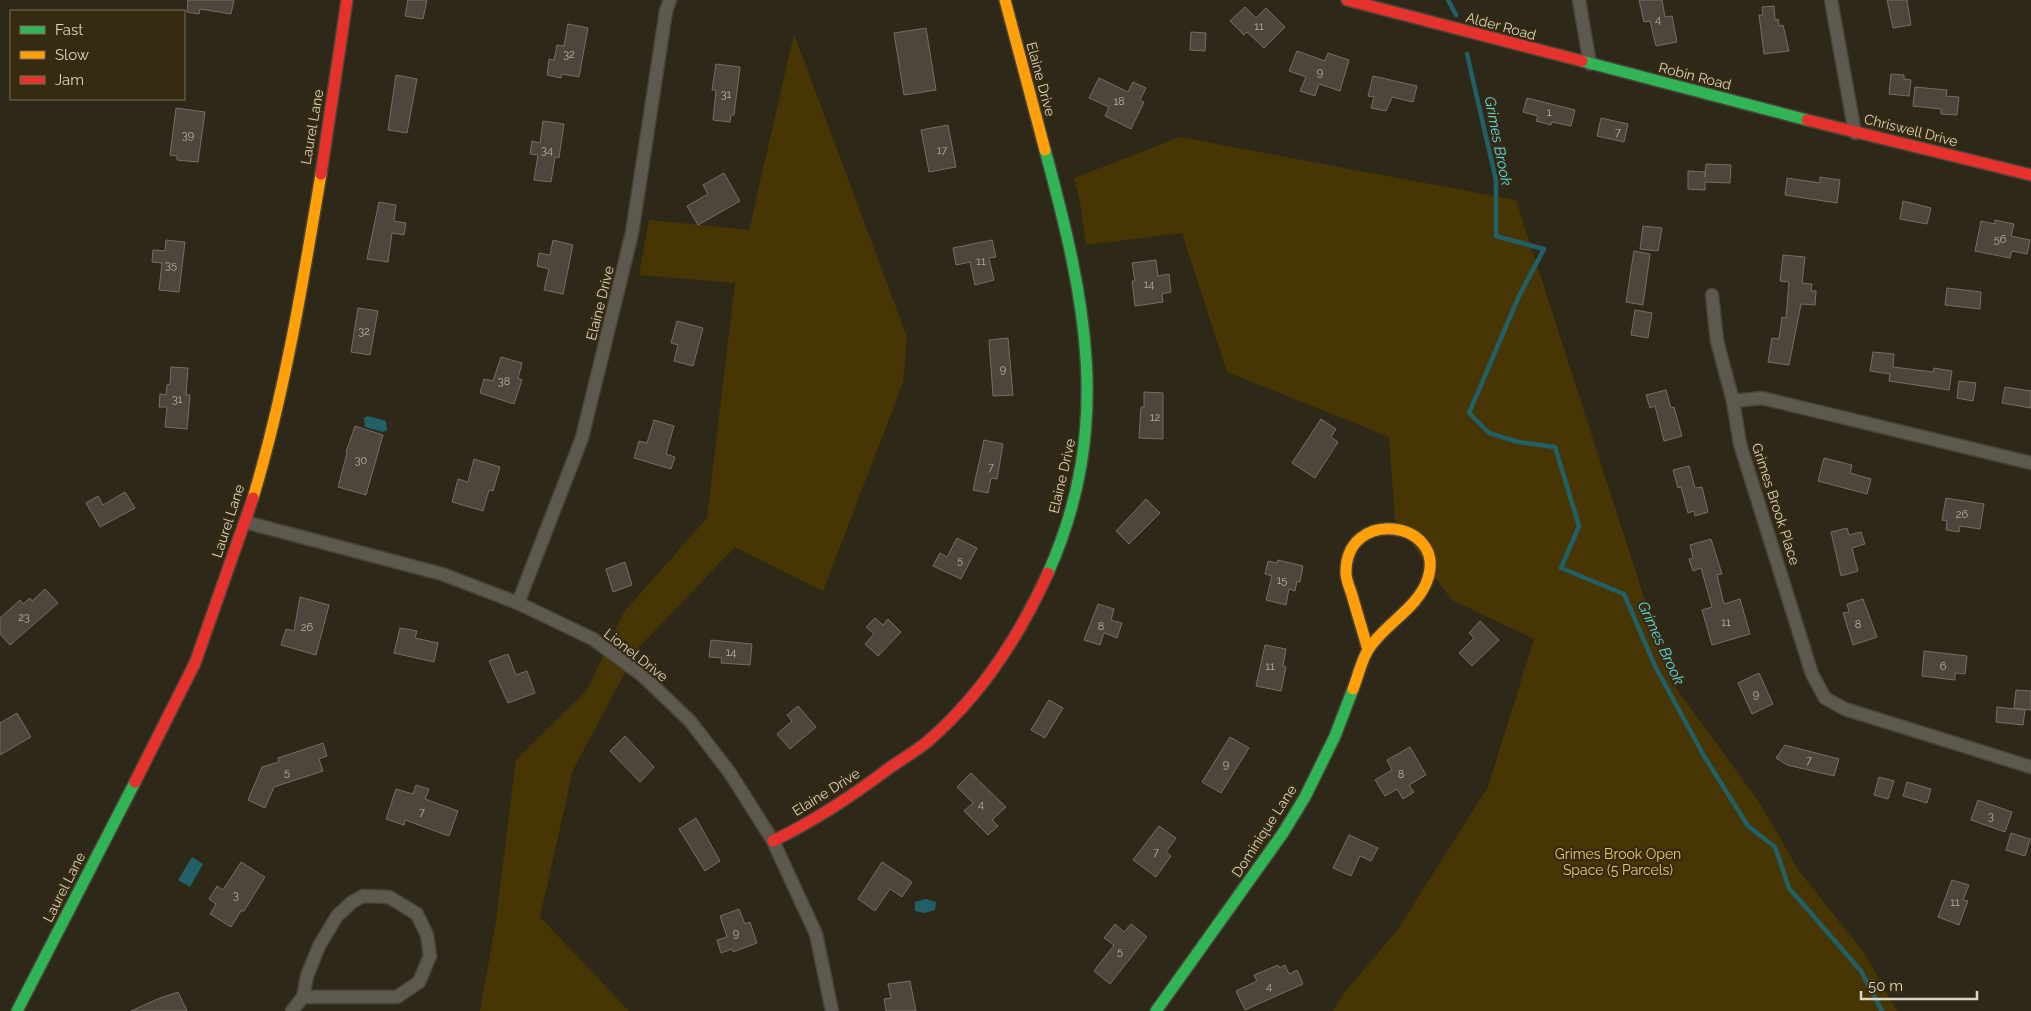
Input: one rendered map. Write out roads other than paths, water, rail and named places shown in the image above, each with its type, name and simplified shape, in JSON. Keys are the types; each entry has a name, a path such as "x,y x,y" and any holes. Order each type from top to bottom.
{"street":[{"name":"Laurel Lane","path":"18,1011 184,687 196,660 245,522 277,408 299,293 347,0"},
{"name":"Elaine Drive","path":"518,603 582,438 632,233 666,11 670,0"},
{"name":"Elaine Drive","path":"773,841 837,807 929,740 963,707 996,669 1037,595 1066,527 1076,489 1086,436 1089,389 1085,328 1076,267 1005,0"},
{"name":"Alder Road","path":"1347,0 1590,64"},
{"path":"1580,0 1590,64"},
{"name":"Chriswell Drive","path":"1831,0 1855,133 2031,175"},
{"name":"Robin Road","path":"1590,64 1855,133"},
{"name":"Grimes Brook Place","path":"1712,295 1717,341 1733,401 1740,444 1789,593 1812,674 1825,698 1845,709 1874,719 2031,767"},
{"path":"1733,401 1762,398 2031,463"},
{"name":"Lionel Drive","path":"245,522 442,574 518,603 593,639 643,676 690,721 730,773 773,841 816,934 832,1011"},
{"name":"Dominique Lane","path":"1156,1011 1284,833 1305,797 1335,736 1368,650 1423,591 1429,576 1430,558 1422,542 1409,532 1387,527 1370,532 1359,540 1349,555 1346,574 1368,650"},
{"path":"292,1011 303,997 307,976 319,946 337,916 352,902 363,896 389,897 417,914 427,935 430,956 427,968 418,982 397,997 303,997"}],"water":[{"path":"368,416 386,421 387,430 383,432 365,427 364,418"},
{"path":"192,857 203,864 190,887 178,880"},
{"path":"926,899 936,902 935,910 925,913 915,911 915,902"}],"waterway":[{"name":"Grimes Brook","path":"1448,0 1456,15"},
{"name":"Grimes Brook","path":"1467,54 1496,180 1496,236 1544,249 1519,296 1469,413 1489,433 1518,442 1555,447 1579,526 1561,568 1624,594 1655,666 1704,756 1748,826 1775,847 1789,888 1861,971 1882,1011"}],"park label":[{"name":"Grimes Brook Open Space (5 Parcels)","path":"1618,862"}]}
